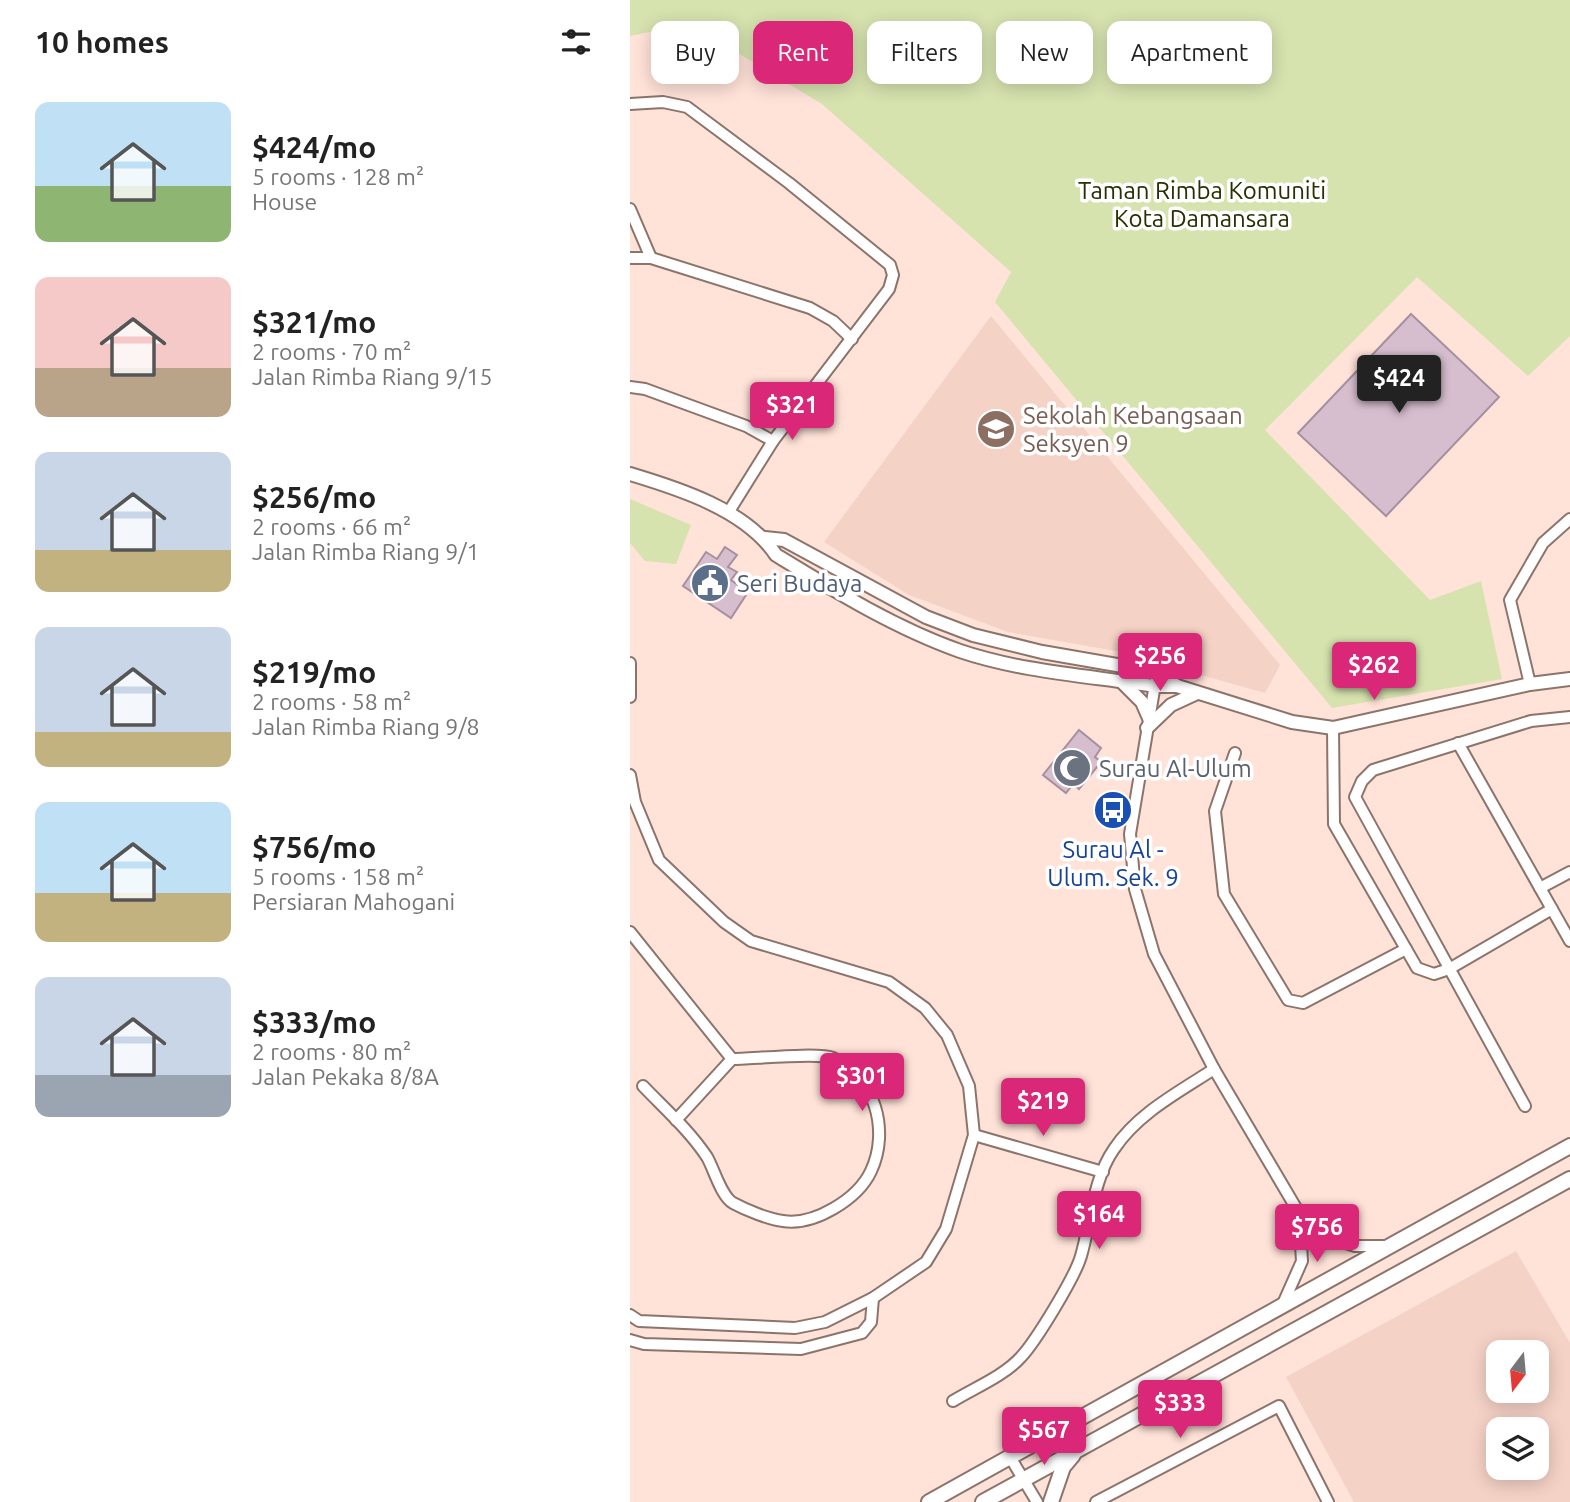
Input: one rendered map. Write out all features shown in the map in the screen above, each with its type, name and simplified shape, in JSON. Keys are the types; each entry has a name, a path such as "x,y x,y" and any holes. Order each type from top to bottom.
{"main road":[{"path":"929,1502 1570,1146"},
{"path":"983,1502 1570,1179"},
{"path":"1051,1502 1063,1467 1076,1451"}],"street":[{"path":"630,104 663,102 687,107 789,183 890,265 893,275 889,289 773,441 728,513"},
{"path":"630,209 651,258"},
{"path":"630,258 651,258 810,308 833,321 852,339"},
{"path":"630,387 645,389 746,426 773,441"},
{"path":"630,474 665,484 728,513 765,538 776,555 839,593 926,637 969,653 1119,681 1177,686"},
{"path":"1530,684 1510,600 1543,543 1570,519"},
{"path":"765,538 784,540 926,617 973,635 1042,652 1157,672 1177,686 1292,722 1333,728 1530,684 1570,679"},
{"path":"839,593 848,576"},
{"path":"630,663 630,697"},
{"path":"1157,672 1131,815 1130,851 1135,889 1154,954 1214,1069 1299,1213 1325,1236 1341,1242 1355,1246 1390,1246"},
{"path":"1119,681 1135,692 1148,723"},
{"path":"1148,723 1171,705 1197,693"},
{"path":"1525,1106 1355,797 1362,781 1373,770 1531,720 1570,717"},
{"path":"1333,728 1334,824 1417,968 1434,974 1449,968 1552,909"},
{"path":"1458,743 1570,941"},
{"path":"1235,753 1215,811 1224,894 1288,1000 1303,1003 1406,949"},
{"path":"630,775 635,802 659,860 724,922 751,941 889,982 925,1008 947,1035 969,1086 974,1135 946,1229 926,1262 873,1298 825,1322 795,1328 639,1321 630,1315"},
{"path":"1540,888 1570,872"},
{"path":"630,932 732,1059"},
{"path":"643,1086 708,1159 730,1202 784,1221 816,1216 853,1197 871,1171 878,1136 877,1108 861,1077 831,1057 732,1059 676,1120"},
{"path":"953,1401 1020,1358 1072,1277 1080,1258 1102,1172 1113,1149 1157,1106 1214,1069"},
{"path":"974,1135 1102,1172"},
{"path":"1282,1306 1302,1261 1299,1213"},
{"path":"630,1340 644,1344 802,1349 862,1333 871,1322 873,1298"},
{"path":"1096,1502 1279,1406 1328,1502"},
{"path":"1010,1457 1037,1502"}],"shaded area":[{"name":"Sekolah Kebangsaan Seksyen 9","path":"991,316 1280,665 1265,693 1116,651 1008,632 909,595 824,542"},
{"path":"1516,1251 1570,1343 1570,1502 1354,1502 1286,1377"}],"green space":[{"name":"Taman Rimba Komuniti Kota Damansara","path":"630,0 1570,0 1570,336 1528,376 1417,277 1265,430 1430,600 1481,581 1502,679 1332,708 995,302 1011,272 822,104 789,84 853,84 853,21 753,21 753,62 739,54 739,21 651,21 651,32 630,36"},
{"path":"630,499 691,525 676,564 645,561 630,543"}],"building":[{"path":"1411,314 1499,397 1386,516 1298,433"},
{"name":"Seri Budaya","path":"725,547 737,555 728,567 737,572 731,580 748,592 731,618 683,586 706,552 717,559"},
{"name":"Surau Al-Ulum","path":"1079,730 1101,748 1095,757 1101,762 1079,789 1073,784 1066,793 1043,775"}],"place":[{"name":"Sekolah Kebangsaan Seksyen 9","path":"996,429"},
{"name":"Seri Budaya","path":"710,583"},
{"name":"Surau Al-Ulum","path":"1072,768"},
{"name":"Surau Al - Ulum. Sek. 9","path":"1113,810"}]}
